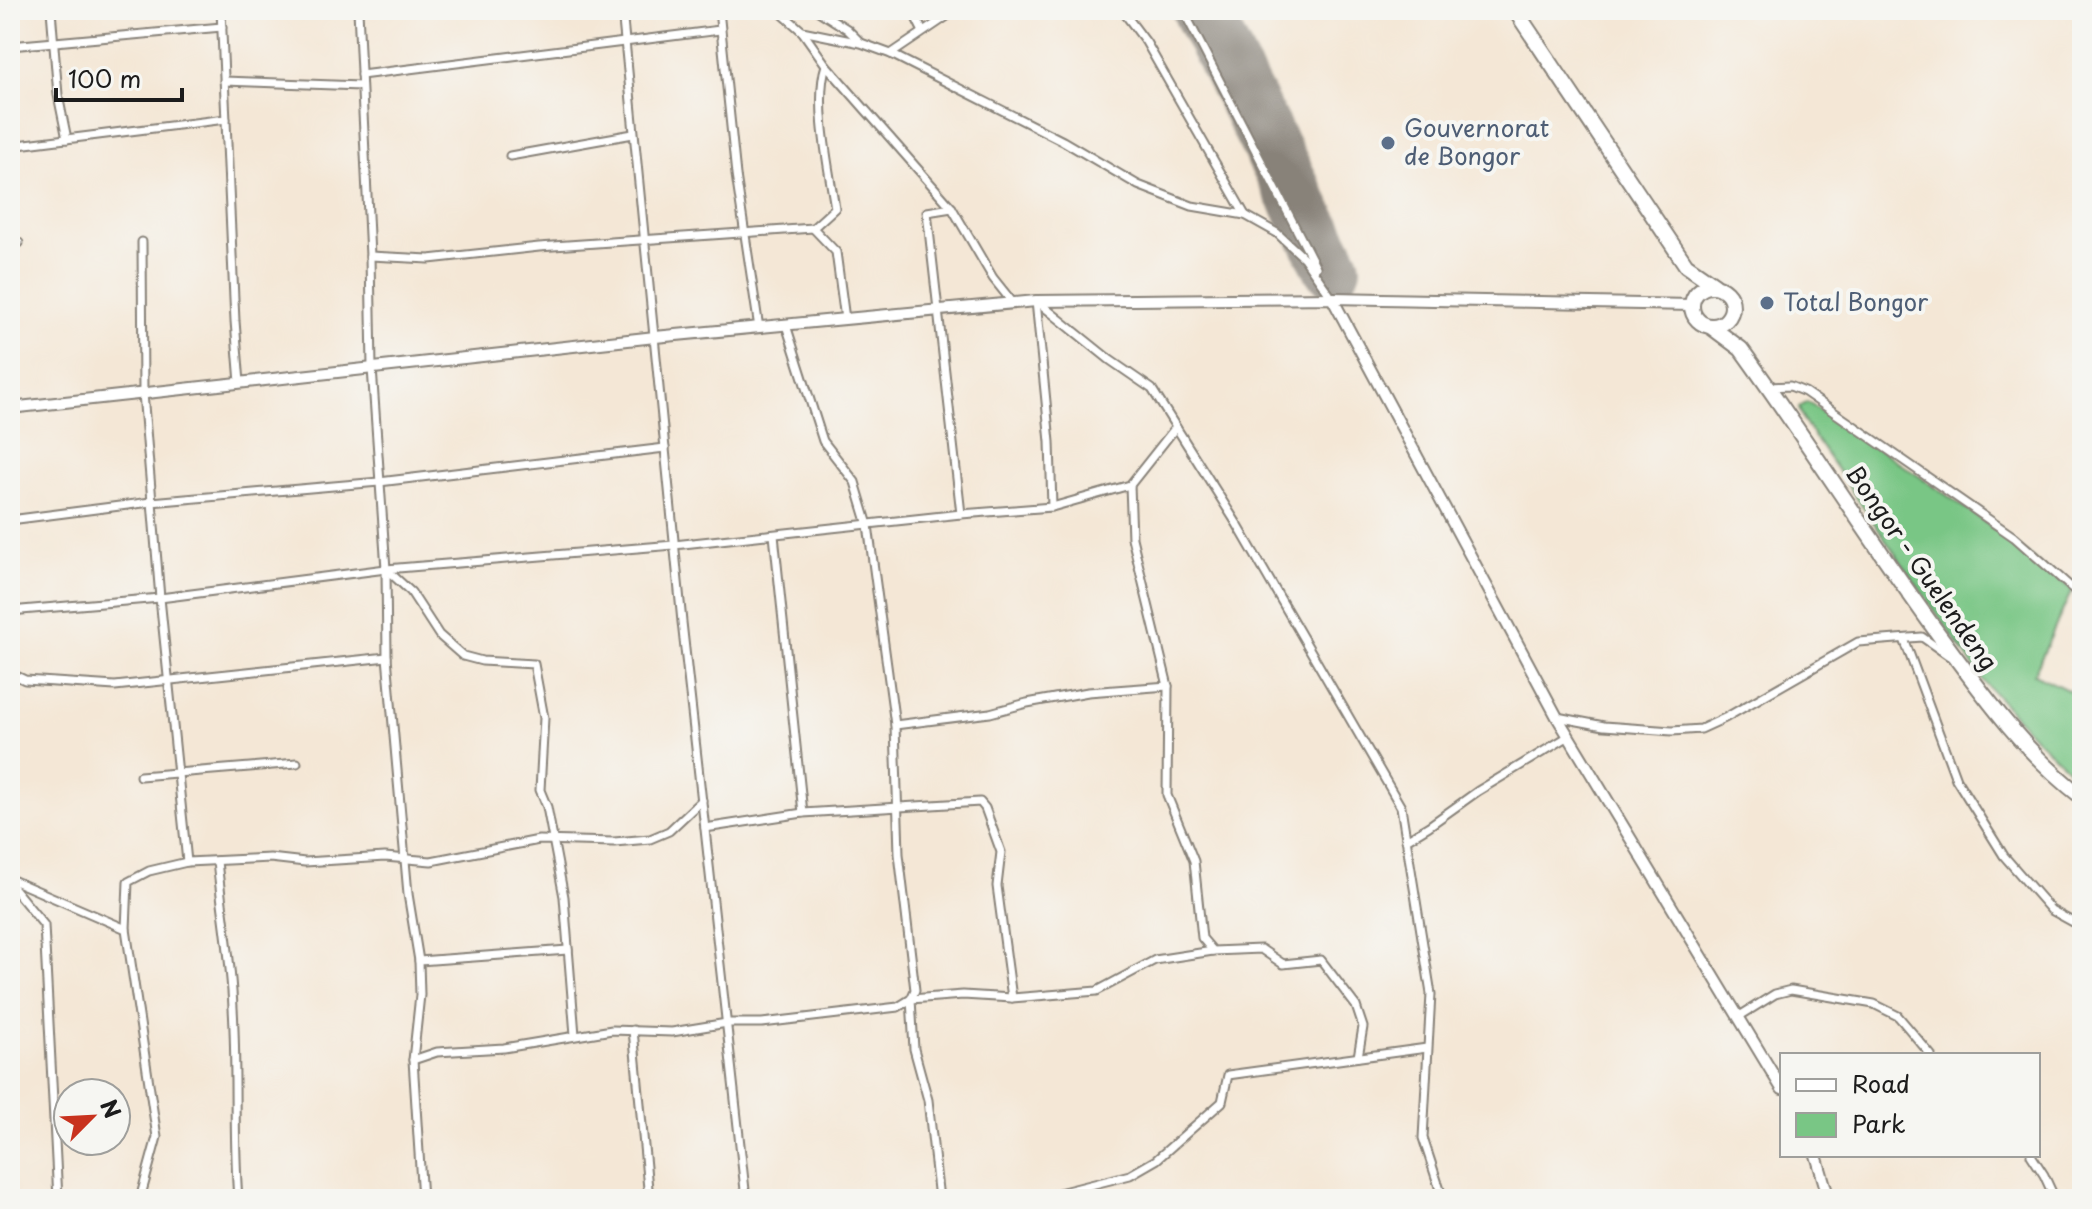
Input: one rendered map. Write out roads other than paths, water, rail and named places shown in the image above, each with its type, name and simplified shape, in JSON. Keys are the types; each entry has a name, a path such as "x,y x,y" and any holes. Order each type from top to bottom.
{"highway":[{"path":"1515,10 1686,265 1730,295 1732,309 1724,322 1710,326 1697,319 1686,265"},
{"path":"1693,301 1701,289 1715,285"},
{"name":"Bongor - Guelendeng","path":"1732,309 1741,349"},
{"name":"Bongor - Guelendeng","path":"1710,326 1741,349 1918,606 1977,686 2029,750 2082,797"}],"street":[{"path":"51,10 58,95 67,139"},
{"path":"221,10 240,383"},
{"path":"358,10 372,368 386,569 387,657 408,894 419,961 420,995 413,1060 422,1199"},
{"path":"622,10 674,545 746,1199"},
{"path":"719,10 759,328"},
{"path":"778,10 802,31 826,65 952,208 993,278 1013,303"},
{"path":"817,10 847,29 861,43"},
{"path":"912,10 922,30"},
{"path":"891,54 922,30 956,10"},
{"path":"1122,10 1146,42 1245,215"},
{"path":"1183,10 1332,298 1557,717 1780,1086"},
{"path":"10,46 222,27"},
{"path":"361,75 720,30"},
{"path":"802,31 861,43 891,54 1063,141 1138,185 1192,206 1245,215 1277,233 1304,258 1332,298"},
{"path":"370,256 429,259 539,247 813,228 835,208 825,147 822,77 826,65"},
{"path":"224,81 361,86"},
{"path":"10,146 226,119"},
{"path":"510,156 633,134"},
{"path":"952,208 927,212 961,514"},
{"path":"813,228 836,252 845,319"},
{"path":"142,242 143,393 187,862"},
{"path":"10,408 655,337 1036,301 1332,298 1693,301"},
{"path":"1036,301 1152,389 1237,524 1401,807 1431,994 1423,1138 1443,1199"},
{"path":"1036,301 1050,442 1052,507"},
{"path":"786,325 823,441 855,482 868,525 895,725 897,809 915,990 911,999 914,1049 928,1100 939,1199"},
{"path":"1769,387 1790,386 1805,392 2014,537 2082,597"},
{"path":"10,611 160,598 386,569 674,545 1052,507 1130,485 1176,427"},
{"path":"10,520 151,502 379,482 665,448"},
{"path":"1130,485 1132,538 1168,686 1167,795 1194,861 1202,938 1213,951"},
{"path":"774,535 803,813"},
{"path":"386,569 411,592 439,635 463,656 482,661 534,664 544,718 540,790 554,841 564,897 575,1035"},
{"path":"1557,717 1604,726 1672,731 1701,729 1737,712 1858,642 1922,637 1945,652 1977,686"},
{"path":"1904,639 1956,779 2004,856 2032,889 2051,910 2082,927"},
{"path":"10,673 25,680 115,686 387,657"},
{"path":"895,725 990,713 1088,692 1168,686"},
{"path":"1406,840 1478,791 1569,736"},
{"path":"140,776 297,763"},
{"path":"140,1199 157,1137 126,929 128,882 149,871 187,862 270,858 305,862 385,857 431,861 539,840 614,842 650,839 669,831 702,800"},
{"path":"705,828 803,813 980,802 1001,852 997,886 1012,998"},
{"path":"217,861 233,1008 238,1199"},
{"path":"10,882 126,929"},
{"path":"10,882 44,925 58,1199"},
{"path":"413,1060 437,1052 504,1048 612,1030 672,1032 727,1023 762,1023 898,1007 911,999 963,995 1012,998 1097,991 1155,960 1213,951 1261,949 1283,964 1321,960 1356,1006 1363,1027 1358,1057"},
{"path":"419,961 568,950"},
{"path":"1738,1017 1775,994 1791,990 1874,1004 1898,1016 1929,1053"},
{"path":"633,1030 649,1199"},
{"path":"1008,1199 1054,1197 1130,1175 1156,1160 1222,1102 1228,1075 1427,1048"},
{"path":"1817,1157 1829,1199"},
{"path":"2032,1157 2055,1199"}],"place":[{"name":"Gouvernorat de Bongor","path":"1388,143"},
{"name":"Total Bongor","path":"1767,303"}]}
